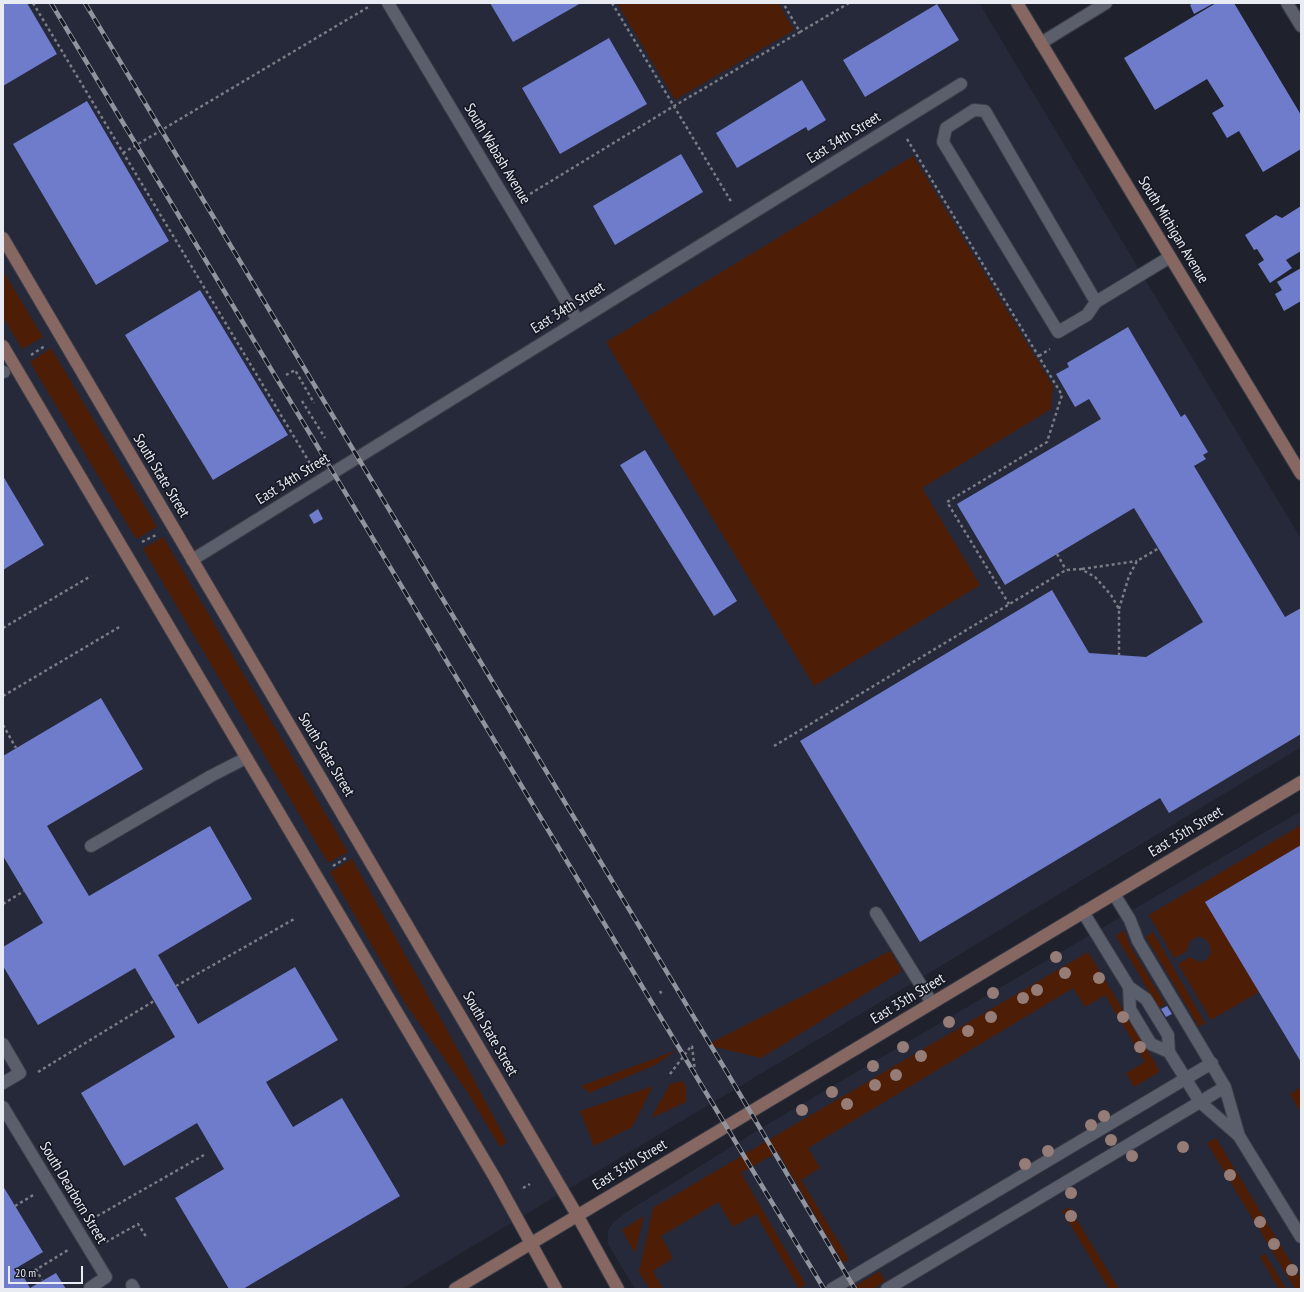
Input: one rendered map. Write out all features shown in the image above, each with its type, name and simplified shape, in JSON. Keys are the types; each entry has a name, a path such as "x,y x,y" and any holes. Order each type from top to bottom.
{"main road":[{"name":"South Michigan Avenue","path":"1017,3 1301,474"},
{"name":"South State Street","path":"3,238 577,1215 618,1289"},
{"path":"3,346 495,1178 556,1289"},
{"name":"East 35th Street","path":"455,1289 1301,782"}],"street":[{"name":"South Wabash Avenue","path":"388,3 578,321"},
{"path":"1041,43 1106,3"},
{"path":"1287,3 1301,26"},
{"name":"East 34th Street","path":"192,560 961,84"},
{"path":"1096,302 985,111 974,110 946,128 943,142 1058,332 1087,315 1096,302 1170,257"},
{"path":"91,846 211,776 246,758"},
{"path":"1114,894 1130,920 1138,941 1225,1086 1239,1136 1301,1237"},
{"path":"1083,912 1129,987 1146,999 1150,1005 1168,1035 1169,1052 1200,1102 1239,1136"},
{"path":"876,913 932,1003"},
{"path":"1129,987 1130,1010 1151,1044 1169,1052"},
{"path":"3,1044 20,1073 3,1083"},
{"path":"832,1289 1212,1063"},
{"path":"887,1289 1225,1086"},
{"name":"South Dearborn Street","path":"3,1107 106,1277 90,1289"}],"path":[{"path":"33,3 320,480"},
{"path":"123,153 375,3"},
{"path":"612,3 742,219"},
{"path":"783,3 800,32"},
{"path":"509,206 674,106 849,3"},
{"path":"904,133 1062,395 1047,442 947,502 1009,604"},
{"path":"27,357 47,345"},
{"path":"286,375 295,370 314,403"},
{"path":"302,401 325,438"},
{"path":"142,542 161,531"},
{"path":"774,746 1066,570 1137,561 1159,548"},
{"path":"1057,554 1066,570"},
{"path":"1119,655 1119,609 1129,576 1137,561"},
{"path":"1081,569 1095,577 1119,609"},
{"path":"3,628 91,576"},
{"path":"3,696 121,626"},
{"path":"3,726 16,748"},
{"path":"331,867 349,856"},
{"path":"3,904 24,891"},
{"path":"176,986 296,918"},
{"path":"660,990 662,995"},
{"path":"20,1073 24,1080 154,1001"},
{"path":"670,1074 692,1045 695,1071"},
{"path":"76,1229 204,1155"},
{"path":"523,1188 530,1184"},
{"path":"15,1206 49,1185"},
{"path":"90,1252 138,1224 147,1238"},
{"path":"24,1277 84,1241"},
{"path":"36,1269 42,1280"}],"shaded area":[{"path":"3,3 979,3 1301,539 1301,747 929,973 401,1289 3,1289"},
{"path":"617,3 778,3 794,30 675,100"},
{"path":"913,156 1053,386 1051,409 922,488 980,585 814,686 606,342"},
{"path":"3,271 43,337 22,349 3,317"},
{"path":"51,348 157,527 136,539 30,362"},
{"path":"163,537 348,852 328,863 143,549"},
{"path":"1301,811 1301,1289 635,1289 608,1244 608,1231 612,1224 625,1213 763,1127"},
{"path":"1301,825 1301,845 1205,902 1259,992 1211,1020 1178,964 1190,957 1199,962 1206,960 1211,954 1208,942 1199,936 1190,941 1186,952 1174,958 1149,915"},
{"path":"352,859 451,1037 507,1142 500,1147 466,1090 403,1000 330,872"},
{"path":"1124,930 1130,946 1165,1004 1159,1008 1116,936"},
{"path":"1153,932 1205,1023 1199,1027 1146,937"},
{"path":"890,951 902,971 761,1058 707,1045"},
{"path":"1088,952 1157,1066 1159,1072 1134,1087 1126,1073 1145,1062 1105,995 1085,1007 1073,988 808,1148 820,1168 801,1180 849,1259 843,1263 778,1152 741,1173 806,1285 799,1289 756,1214 733,1227 718,1202 661,1236 673,1258 653,1271 663,1289 650,1289 639,1272 653,1208"},
{"path":"677,1050 657,1064 589,1093 581,1086"},
{"path":"682,1081 686,1086 686,1102 651,1118 670,1084"},
{"path":"653,1086 632,1127 594,1146 580,1111"},
{"path":"1301,1087 1301,1113 1290,1094"},
{"path":"1216,1138 1301,1279 1301,1289 1295,1289 1207,1143"},
{"path":"1069,1207 1119,1289 1109,1289 1062,1211"},
{"path":"644,1216 635,1253 622,1230"},
{"path":"1265,1254 1286,1289 1279,1289 1260,1257"},
{"path":"878,1272 881,1273 885,1281 873,1289 850,1289"}],"building":[{"path":"3,3 27,3 57,54 3,86"},
{"path":"490,3 581,3 513,42"},
{"path":"1193,3 1214,3 1194,14 1190,5"},
{"path":"1216,3 1234,3 1301,115 1301,149 1263,172 1239,131 1227,138 1212,113 1224,106 1207,79 1155,110 1124,58"},
{"path":"937,4 959,40 865,97 843,60"},
{"path":"609,38 647,104 560,154 522,88"},
{"path":"802,80 826,120 808,131 806,127 737,168 716,133"},
{"path":"87,101 169,241 96,285 13,144"},
{"path":"681,154 703,192 615,245 593,206"},
{"path":"1301,206 1301,251 1286,260 1292,268 1270,283 1258,264 1264,260 1257,249 1254,250 1245,235 1276,215 1282,218"},
{"path":"1301,268 1301,301 1284,311 1275,294 1282,290 1277,282"},
{"path":"200,290 288,435 213,480 125,335"},
{"path":"1128,327 1181,417 1185,414 1208,452 1203,455 1206,459 1194,466 1285,617 1301,608 1301,734 1169,813 1160,798 920,942 800,741 1052,590 1089,653 1146,657 1203,622 1134,508 1005,585 957,504 1101,419 1089,399 1075,407 1056,374 1069,367 1067,363"},
{"path":"645,450 737,601 714,616 620,465"},
{"path":"3,476 44,545 3,570"},
{"path":"318,509 323,519 314,524 309,515"},
{"path":"101,698 143,769 47,826 89,896 210,826 252,899 158,955 198,1024 295,967 338,1040 266,1082 293,1127 342,1098 400,1196 243,1289 229,1289 175,1198 224,1169 197,1123 124,1166 81,1093 175,1037 135,968 38,1025 3,966 3,947 43,923 3,856 3,756"},
{"path":"1301,845 1301,1062 1205,902"},
{"path":"1167,1006 1172,1014 1166,1017 1161,1009"},
{"path":"3,1186 43,1252 18,1267 30,1288 56,1273 66,1289 3,1289"}],"railway":[{"path":"51,3 824,1289"},
{"path":"85,3 725,1069 855,1289"}]}
